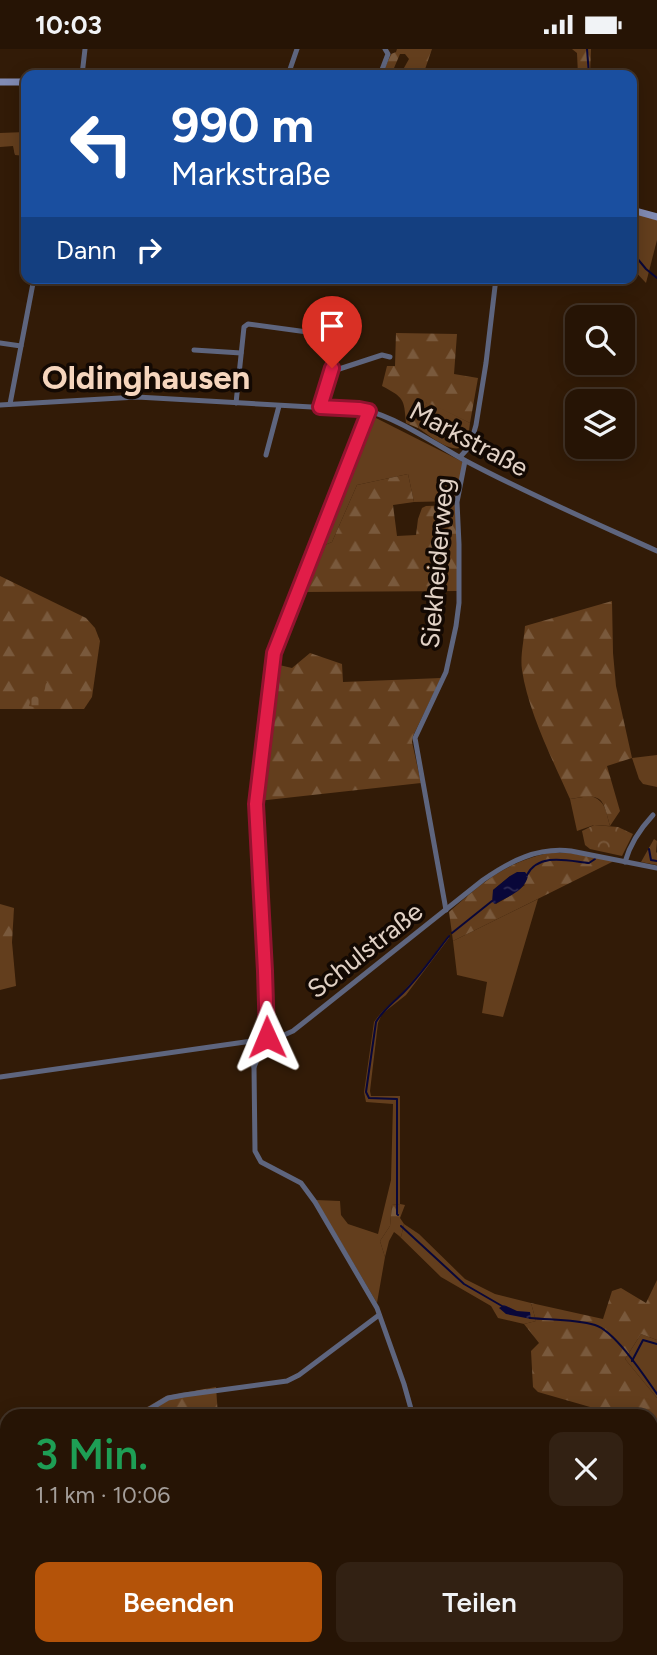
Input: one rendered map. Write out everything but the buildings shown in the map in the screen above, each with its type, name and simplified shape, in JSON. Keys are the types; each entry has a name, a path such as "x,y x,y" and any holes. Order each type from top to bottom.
{"street":[{"path":"83,70 85,49"},
{"path":"290,70 298,49"},
{"path":"382,70 388,54 385,49"},
{"path":"0,82 21,82"},
{"path":"637,211 657,217"},
{"path":"10,404 33,284"},
{"name":"Siekheiderweg","path":"446,910 415,738 446,672 457,626 457,502 463,459 476,425 495,284"},
{"path":"236,403 244,325 248,324 343,336 320,407"},
{"path":"0,343 21,345"},
{"path":"194,351 241,353"},
{"path":"330,372 382,355 390,357"},
{"name":"Markstraße","path":"0,405 137,397 369,411 543,500 657,551"},
{"path":"266,455 279,406"},
{"path":"254,1067 267,1037 256,804 274,653 369,411"},
{"path":"625,862 635,837 653,815"},
{"name":"Schulstraße","path":"0,1077 284,1035 293,1031 502,866 529,855 557,849 657,868"},
{"path":"252,1041 255,1151 258,1158 306,1188 362,1280 379,1315 411,1409"},
{"path":"150,1409 168,1398 286,1381 299,1375 379,1315"}],"green space":[{"path":"397,49 432,49 425,70 403,70 409,59 405,54 400,54 393,70 384,70 391,54"},
{"path":"572,49 591,49 590,70 578,70 577,53"},
{"path":"21,132 21,156 15,155 13,146 0,147 0,133"},
{"path":"637,214 657,220 657,240 646,283 637,273"},
{"path":"396,333 457,334 454,374 478,378 470,423 427,402 418,428 406,423 402,400 382,386 387,366 395,366"},
{"path":"427,401 470,423 468,439 463,446 451,448 418,428"},
{"path":"376,418 463,463 456,501 414,502 408,474 357,485 332,542 318,548 370,419"},
{"path":"408,474 414,502 393,505 397,536 416,535 422,508 456,505 457,591 301,592 318,548 332,542 357,485"},
{"path":"0,576 86,618 95,628 100,641 92,697 84,709 0,709"},
{"path":"612,601 616,686 632,758 607,766 620,811 610,826 605,808 599,799 570,799 535,719 525,686 521,660 525,626"},
{"path":"310,653 342,664 343,682 441,678 413,736 421,783 258,801 275,664 292,668"},
{"path":"36,680 47,682 39,708 29,706"},
{"path":"657,755 657,787 643,784 632,758"},
{"path":"590,796 602,804 610,826 594,825 577,831 570,799"},
{"path":"594,825 618,827 633,834 622,856 590,849 585,845 582,831"},
{"path":"654,839 657,841 657,865 641,862"},
{"path":"548,853 570,853 614,861 453,941 449,912 494,875 532,857","holes":["510,876 525,885 508,897 496,904 493,890"]},
{"path":"538,899 503,1017 482,1013 487,982 457,975 453,941"},
{"path":"0,904 14,908 12,942 0,942"},
{"path":"449,935 406,995 382,1014 378,1023 370,1091 371,1096 400,1096 400,1204 392,1205 390,1226 380,1241 385,1257 377,1303 316,1200 340,1201 341,1215 348,1224 378,1234 391,1180 393,1104 366,1102 364,1092 374,1022 408,986"},
{"path":"0,942 12,942 16,986 0,990"},
{"path":"392,1205 405,1205 400,1218 404,1224 401,1237 394,1232 385,1257 380,1241 390,1226"},
{"path":"404,1224 419,1234 465,1279 495,1294 531,1303 536,1321 524,1324 498,1318 491,1306 441,1277 394,1231 401,1237"},
{"path":"657,1280 657,1340 641,1334 625,1359 657,1398 657,1409 597,1409 538,1392 533,1387 531,1351 539,1343 524,1324 536,1321 531,1303 603,1319 612,1291 621,1288 646,1303"},
{"path":"641,1334 657,1340 657,1398 625,1359"},
{"path":"216,1387 218,1409 144,1409 166,1396"}],"water":[{"path":"517,872 525,872 528,876 523,886 495,904 492,902 493,890"},
{"path":"504,1305 517,1311 530,1312 531,1319 506,1314 499,1308"}],"waterway":[{"path":"587,49 589,70"},
{"path":"637,258 657,278"},
{"path":"649,849 651,860 657,861"},
{"path":"527,875 539,863 547,861 589,863 595,859"},
{"path":"452,933 492,901"},
{"path":"398,1215 397,1099 369,1098 366,1092 376,1022 415,980 449,936"},
{"path":"401,1226 464,1284 502,1306"},
{"path":"530,1318 579,1322 603,1329 629,1355 657,1394"},
{"path":"632,1361 643,1340 657,1344"}],"district":[{"name":"Oldinghausen","path":"146,377"}],"route":[{"path":"267,1037 256,804 274,653 369,411 320,407 332,368"}]}
